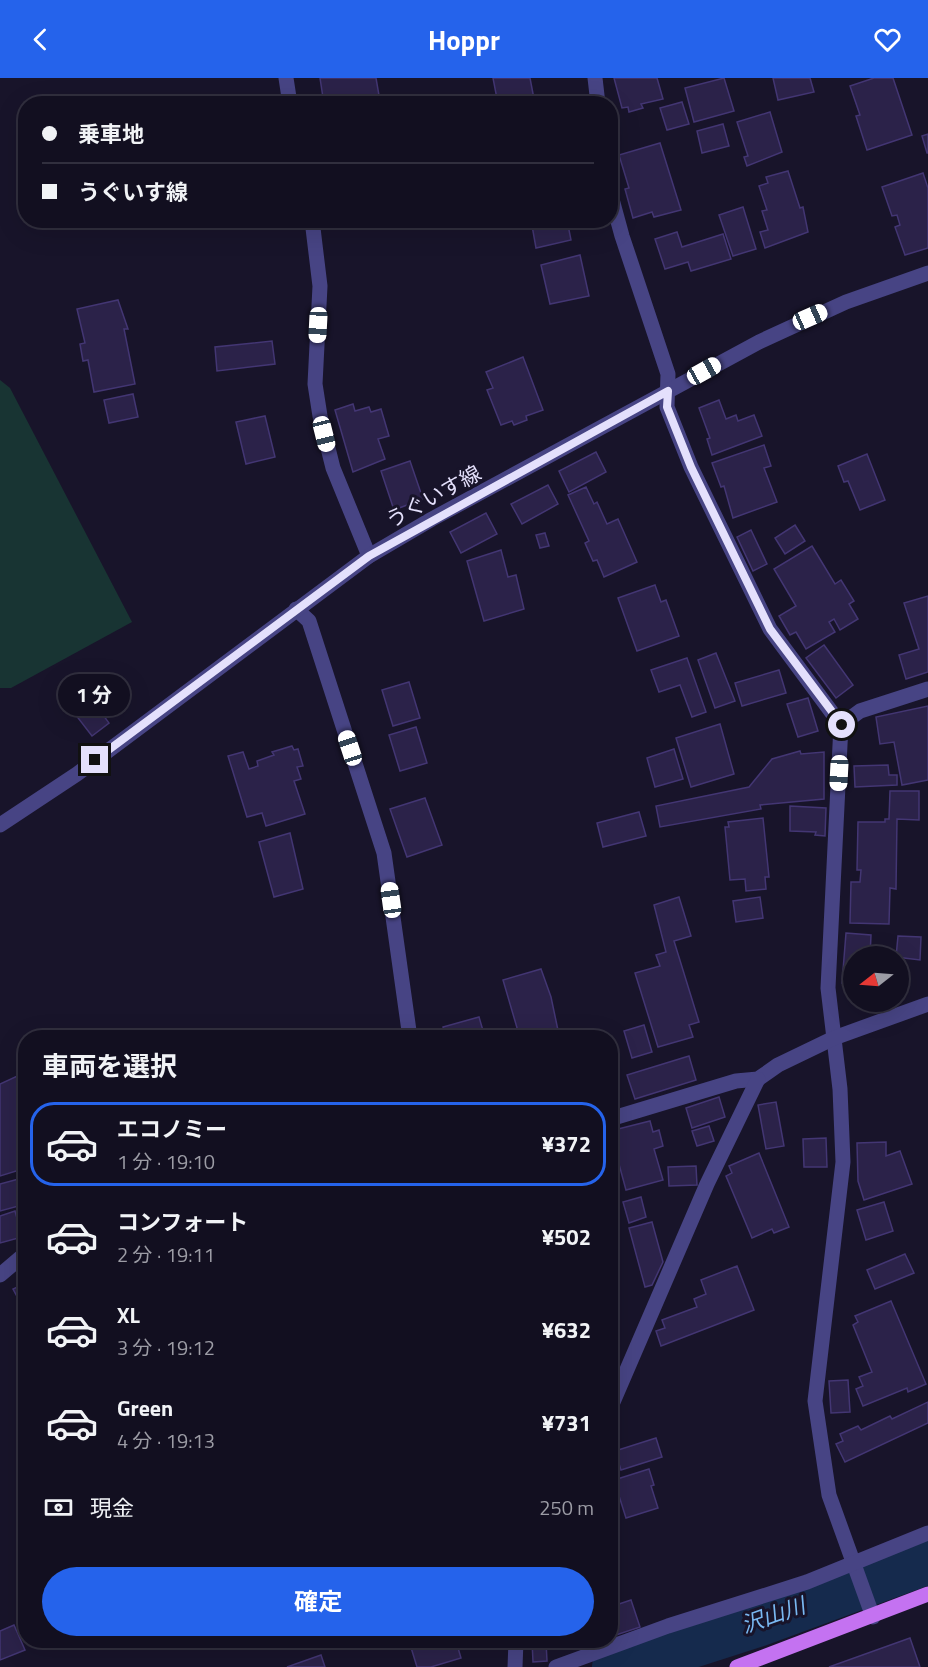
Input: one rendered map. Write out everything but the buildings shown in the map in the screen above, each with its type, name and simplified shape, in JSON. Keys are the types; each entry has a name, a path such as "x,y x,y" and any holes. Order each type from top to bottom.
{"main road":[{"path":"737,1667 759,1663 871,1611 928,1594"}],"street":[{"path":"286,78 289,96"},
{"path":"595,78 597,96"},
{"path":"618,224 668,374 667,407 691,467 770,629 842,725 828,987 840,1089 843,1162 815,1401 829,1495 871,1611"},
{"path":"313,228 320,286 315,384 320,416 333,468 369,556"},
{"name":"うぐいす線","path":"0,825 77,774 369,556 791,325 846,302 928,273"},
{"path":"296,609 309,621 384,853 409,1030"},
{"path":"842,725 860,711 928,689"},
{"path":"618,1117 736,1081 758,1078 778,1065 834,1038 928,1004"},
{"path":"618,1390 707,1184 758,1078"},
{"path":"0,1275 18,1260"},
{"path":"618,1644 668,1626 855,1568 928,1533"},
{"path":"515,1667 516,1648"},
{"path":"556,1667 608,1648"}],"green space":[{"path":"0,380 10,388 132,622 11,688 0,688"}],"waterway":[{"name":"沢山川","path":"617,1667 757,1622 928,1559"}],"route":[{"path":"95,760 369,556 432,519 668,391 667,407 691,467 770,629 842,725"}]}
